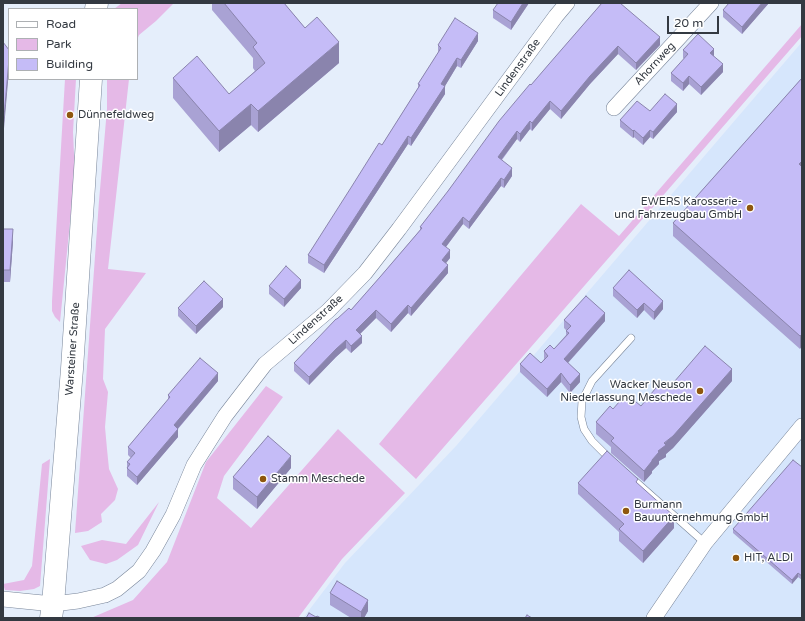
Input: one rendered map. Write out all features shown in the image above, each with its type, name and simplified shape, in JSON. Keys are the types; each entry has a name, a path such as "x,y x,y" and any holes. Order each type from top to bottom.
{"main road":[{"name":"Warsteiner Straße","path":"52,611 72,369 91,80"}],"street":[{"name":"Lindenstraße","path":"3,599 52,611 78,601 105,595 117,589 139,571 153,551 173,514 194,465 225,416 265,364 328,311 364,273 399,229 556,16 568,3"},
{"name":"Ahornweg","path":"614,108 712,3"},
{"path":"654,618 705,543 802,426"}],"lane":[{"path":"617,465 586,434 582,424 582,401 592,381 632,338"},
{"path":"629,476 705,543"}],"shaded area":[{"path":"802,42 802,618 303,618 345,563 456,446"}],"green space":[{"path":"122,3 174,3 138,38 138,8 115,8"},
{"path":"802,24 802,36 416,479 379,444 581,204 619,236"},
{"path":"65,80 76,80 73,132 76,162 60,322 52,311"},
{"path":"107,80 129,80 108,269 146,273 105,329 103,379 108,392 105,427 109,469 118,489 115,500 101,514 102,522 88,531 75,533 99,201 107,109"},
{"path":"266,386 283,397 224,476 217,498 251,528 338,429 405,493 342,559 298,618 91,618 133,600 167,562 206,462"},
{"path":"50,459 40,586 34,589 20,591 5,590 3,584 24,580 32,566 42,464"},
{"path":"159,502 138,545 117,560 106,564 90,560 81,546 102,540 126,544"}],"building":[{"path":"224,3 284,3 305,28 317,17 339,42 258,111 251,104 219,131 173,78 197,56 229,94 265,63 253,47 257,43"},
{"path":"498,3 523,3 511,22 493,10"},
{"path":"602,3 620,3 660,37 636,63 618,46 590,76 561,111 550,101 532,123 530,121 520,134 517,131 498,157 512,168 504,180 501,178 469,222 463,217 442,244 450,250 442,260 448,265 411,308 408,305 391,324 376,310 356,330 362,336 351,346 346,340 309,377 294,363 336,319 349,308 351,310 422,228 420,227 499,121"},
{"path":"729,3 762,3 742,27 723,10"},
{"path":"455,18 478,33 461,60 457,58 441,84 445,86 411,138 408,136 324,265 308,255 379,143 382,145 420,85 418,84 441,48 438,45"},
{"path":"698,34 714,49 710,53 723,64 701,87 689,76 683,83 671,73 688,54 683,50"},
{"path":"3,42 8,49 8,71 3,129"},
{"name":"EWERS Karosserie- und Fahrzeugbau GmbH","path":"802,78 802,161 799,164 802,167 802,334 800,336 673,223"},
{"path":"665,94 677,104 653,132 650,130 643,138 620,120 637,101 650,111"},
{"path":"3,229 13,229 10,270 3,270"},
{"path":"286,266 301,280 284,299 269,286"},
{"path":"629,270 663,301 654,312 644,303 637,310 613,288"},
{"path":"204,281 223,299 196,326 178,308"},
{"path":"586,296 605,313 564,359 580,374 570,385 561,373 547,389 520,364 530,353 541,363 548,356 544,351 550,345 554,349 569,333 566,331 571,326 564,320"},
{"path":"705,346 732,369 673,436 664,443 666,445 658,451 659,452 644,471 611,441 614,438 596,422 610,406 613,409 626,394 641,406 660,383 668,389"},
{"path":"200,358 218,373 174,425 178,429 137,477 127,468 130,464 127,462 135,453 128,447 170,397 168,395"},
{"name":"Stamm Meschede","path":"268,436 291,456 257,497 233,477"},
{"name":"Burmann Bauunternehmung GmbH","path":"607,451 638,479 636,482 674,516 643,551 619,529 624,524 578,483"},
{"path":"793,460 802,467 802,576 798,573 792,580 733,529"},
{"path":"337,581 368,600 361,612 330,593"},
{"path":"309,613 316,617 321,618 306,618"},
{"path":"527,615 532,618 525,618"}],"place":[{"name":"Dünnefeldweg","path":"70,115"},
{"name":"EWERS Karosserie- und Fahrzeugbau GmbH","path":"750,208"},
{"name":"Wacker Neuson Niederlassung Meschede","path":"700,391"},
{"name":"Stamm Meschede","path":"263,479"},
{"name":"Burmann Bauunternehmung GmbH","path":"626,511"},
{"name":"HIT, ALDI","path":"736,558"}]}
